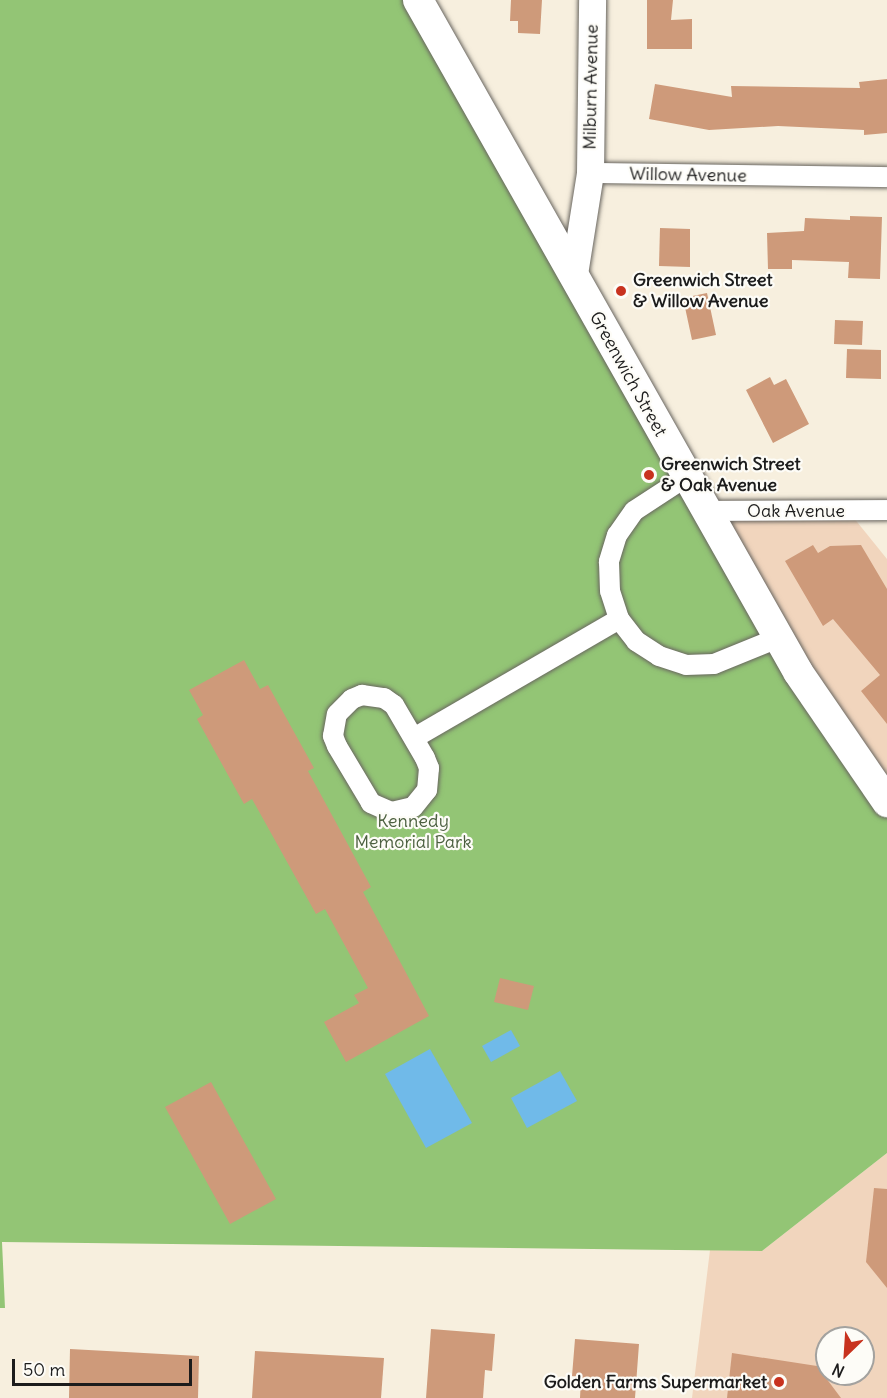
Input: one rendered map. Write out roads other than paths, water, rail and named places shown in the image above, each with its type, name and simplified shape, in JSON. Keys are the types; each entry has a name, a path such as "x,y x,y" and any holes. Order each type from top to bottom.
{"main road":[{"name":"Greenwich Street","path":"418,0 778,638 887,802"}],"street":[{"name":"Milburn Avenue","path":"590,173 592,0"},
{"path":"574,274 590,173"},
{"name":"Willow Avenue","path":"590,173 887,177"},
{"path":"686,477 634,512 617,535 609,562 610,591 620,619 636,641 659,656 686,664 714,664 778,638"},
{"name":"Oak Avenue","path":"706,511 887,510"},
{"path":"414,738 620,619"},
{"path":"374,695 394,705 414,738 429,768 427,790 413,807 391,812 380,809 363,795 337,746 334,725 343,705 352,699 374,695"}],"water":[{"path":"511,1030 520,1046 491,1062 482,1046"},
{"path":"430,1049 472,1123 426,1148 385,1074"},
{"path":"560,1071 577,1101 527,1128 511,1098"}],"place":[{"name":"Greenwich Street & Willow Avenue","path":"621,291"},
{"name":"Greenwich Street & Oak Avenue","path":"649,475"},
{"name":"Golden Farms Supermarket","path":"779,1382"}],"park label":[{"name":"Kennedy Memorial Park","path":"413,832"}]}
